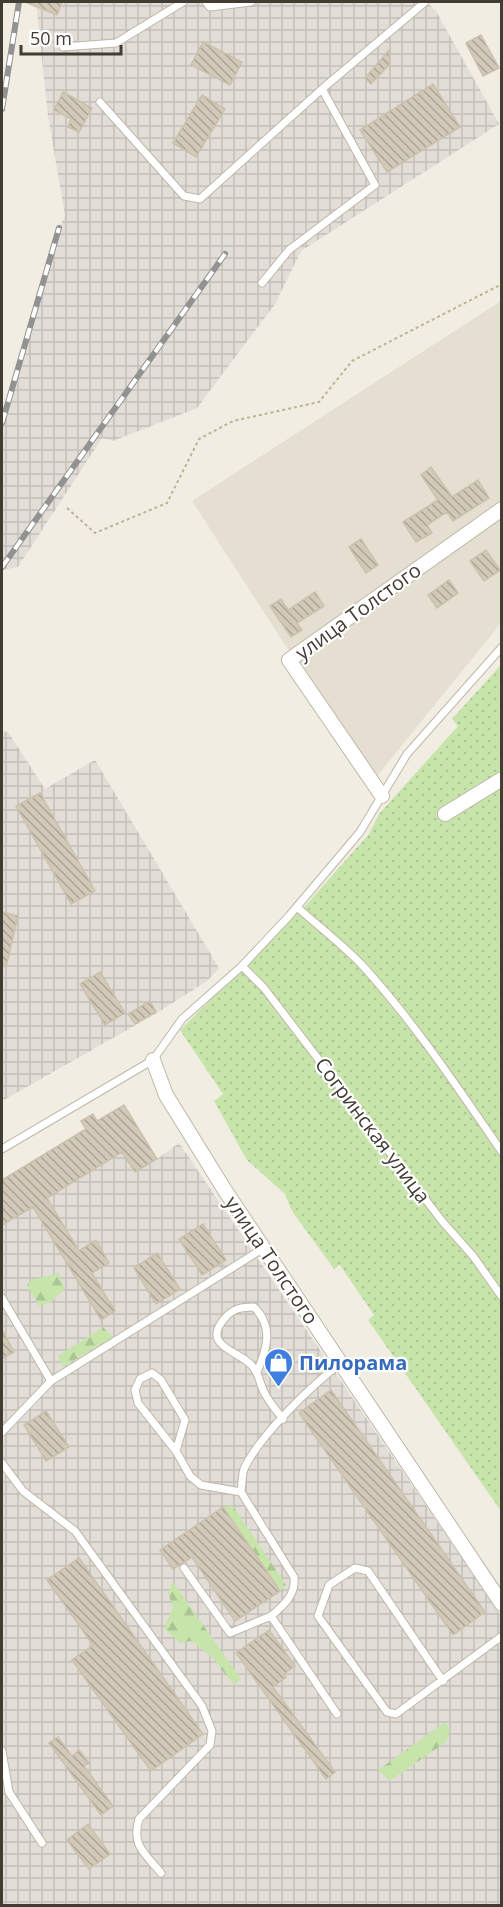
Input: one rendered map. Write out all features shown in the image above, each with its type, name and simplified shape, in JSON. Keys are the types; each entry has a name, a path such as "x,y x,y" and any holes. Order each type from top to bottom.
{"street":[{"name":"улица Толстого","path":"382,796 289,660 501,509"},
{"path":"445,814 501,779"},
{"name":"улица Толстого","path":"153,1060 166,1095 264,1248 501,1604"}],"lane":[{"path":"63,46 116,43 183,2"},
{"path":"206,2 210,7 251,2"},
{"path":"100,102 184,196 200,199 322,89 425,2"},
{"path":"262,283 289,250 375,185 322,89"},
{"path":"2,1149 153,1060 182,1018 242,966 297,907 360,832 407,754 501,647"},
{"path":"297,907 360,963 379,985 466,1099 501,1152"},
{"name":"Согринская улица","path":"242,966 264,988 442,1221 473,1256 501,1297"},
{"path":"2,1432 51,1381 264,1248"},
{"path":"2,1298 51,1381"},
{"path":"257,1372 266,1351 268,1330 261,1314 254,1307 240,1307 225,1318 218,1332 219,1340 223,1348 243,1357 257,1372 264,1393 283,1419"},
{"path":"184,1568 230,1633 271,1616 287,1603 295,1586 294,1577 241,1492 244,1470 283,1419 319,1379 341,1363"},
{"path":"176,1451 185,1420 161,1380 152,1373 141,1379 135,1389 138,1403 176,1451 190,1476 201,1485 241,1492"},
{"path":"2,1463 23,1491 75,1531 202,1706 209,1723 212,1731 210,1745 139,1819 135,1834 139,1846 161,1873"},
{"path":"443,1681 368,1571 355,1568 329,1585 318,1616 387,1712 396,1714 443,1681 501,1635"},
{"path":"271,1616 337,1714"},
{"path":"2,1751 9,1792 42,1843"}],"path":[{"path":"67,508 95,533 167,503 200,439 233,421 319,402 352,361 501,284"}],"shaded area":[{"path":"36,2 427,2 436,11 499,124 301,251 275,304 197,408 113,441 102,438 18,567 2,570 2,423 59,228 65,216 48,116"},
{"path":"501,301 501,623 373,781 192,501"},
{"path":"2,731 8,732 45,789 95,760 219,968 207,981 157,1013 2,1101"},
{"path":"124,1105 157,1159 179,1143 501,1616 501,1905 2,1906 2,1180 85,1129 81,1121 93,1114 97,1121"}],"green space":[{"path":"501,665 501,1511 368,1320 374,1315 340,1265 334,1269 292,1211 285,1194 247,1160 214,1101 223,1094 180,1030 306,905 369,834 379,814 458,726 452,719"},
{"path":"59,1273 65,1289 51,1302 39,1306 27,1285 31,1280"},
{"path":"103,1327 113,1337 63,1367 58,1356"},
{"path":"233,1506 286,1585 280,1591 223,1507"},
{"path":"173,1582 241,1679 234,1685 212,1657 191,1641 180,1643 164,1628 173,1607 168,1593"},
{"path":"445,1722 450,1730 446,1742 390,1781 378,1770"}],"building":[{"path":"25,2 62,2 57,15"},
{"path":"481,35 499,68 483,76 466,43"},
{"path":"203,42 242,62 230,85 191,65"},
{"path":"389,50 390,64 371,84 365,78"},
{"path":"433,84 460,127 387,172 360,130"},
{"path":"63,92 92,108 79,132 68,127 71,119 54,110"},
{"path":"202,95 225,109 196,157 173,143"},
{"path":"431,467 452,497 478,480 489,498 453,521 447,512 427,525 432,533 416,542 403,522 438,500 421,475"},
{"path":"361,539 378,565 366,573 349,547"},
{"path":"486,550 500,570 484,581 470,561"},
{"path":"449,580 458,593 437,608 428,595"},
{"path":"315,592 324,606 297,623 302,630 291,637 270,606 281,599 288,610"},
{"path":"40,793 95,891 71,904 16,806"},
{"path":"2,912 18,916 6,967 2,966"},
{"path":"100,972 125,1013 105,1025 80,984"},
{"path":"150,1001 156,1012 135,1024 128,1014"},
{"path":"124,1105 157,1159 135,1172 122,1152 47,1198 79,1251 96,1240 109,1263 92,1273 115,1311 101,1320 33,1207 2,1225 2,1180 86,1129 81,1121 93,1114 97,1121"},
{"path":"203,1224 226,1260 202,1275 179,1239"},
{"path":"157,1253 180,1289 156,1304 134,1268"},
{"path":"2,1329 14,1352 2,1359"},
{"path":"331,1390 485,1612 453,1635 299,1413"},
{"path":"46,1411 69,1447 46,1461 24,1425"},
{"path":"223,1507 280,1591 235,1621 192,1557 173,1569 160,1550"},
{"path":"79,1558 203,1734 151,1771 72,1660 93,1645 47,1580"},
{"path":"269,1630 295,1666 284,1674 286,1677 273,1687 335,1772 326,1779 236,1653"},
{"path":"58,1737 72,1756 79,1750 89,1763 84,1766 113,1806 101,1815 49,1743"},
{"path":"88,1824 110,1854 89,1869 67,1840"}],"railway":[{"path":"2,109 19,2"},
{"path":"2,423 59,228"},
{"path":"2,567 225,254"}],"place":[{"name":"Пилорама","path":"278,1388"}]}
